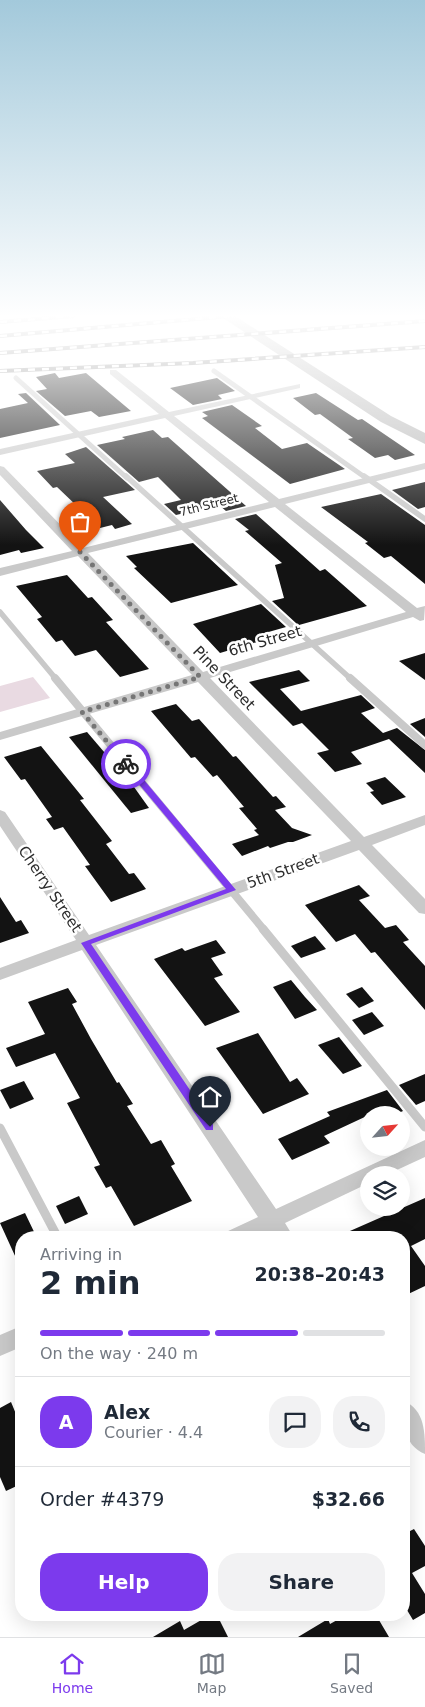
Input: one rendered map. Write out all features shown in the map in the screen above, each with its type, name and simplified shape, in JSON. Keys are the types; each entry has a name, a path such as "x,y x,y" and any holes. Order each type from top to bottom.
{"main road":[{"path":"345,392 386,419 425,437"},
{"path":"363,392 400,416 425,437"}],"street":[{"path":"138,392 276,503 422,615"},
{"path":"0,452 268,392"},
{"name":"7th Street","path":"0,572 425,466"},
{"name":"Pine Street","path":"0,469 425,909"},
{"name":"6th Street","path":"0,736 312,644 422,615"},
{"name":"Cherry Street","path":"0,815 279,1231"},
{"name":"5th Street","path":"0,974 425,820"},
{"path":"248,1231 425,1148"},
{"path":"0,1346 15,1339"},
{"path":"410,1421 425,1443"}],"lane":[{"path":"32,392 425,745"},
{"path":"247,392 425,519"},
{"path":"0,612 232,890 425,1127"},
{"path":"0,1128 54,1231"}],"shaded area":[{"path":"33,677 50,698 0,712 0,686"}],"building":[{"path":"38,392 109,392 131,411 99,417 91,411 65,416"},
{"path":"176,392 229,392 218,395 222,399 193,405"},
{"path":"26,393 60,425 0,438 0,409 28,403 18,394"},
{"path":"316,393 358,420 362,419 415,455 395,460 388,455 375,458 348,439 353,438 320,414 315,415 293,398"},
{"path":"232,405 262,426 255,428 282,449 307,443 345,469 290,484 202,418 208,416 202,412"},
{"path":"153,430 162,438 168,437 246,506 226,511 219,505 176,515 164,504 181,500 158,477 139,482 97,445"},
{"path":"86,447 135,490 103,497 132,524 115,529 112,525 100,528 57,487 53,488 37,471 75,463 65,454"},
{"path":"425,482 425,507 418,509 392,490"},
{"path":"381,494 425,525 425,584 391,556 384,558 365,543 368,542 321,507"},
{"path":"0,500 44,548 21,553 19,550 0,555"},
{"path":"256,514 320,571 325,569 367,606 297,624 272,601 284,598 275,565 282,563 245,531 249,530 235,519"},
{"path":"193,543 238,585 171,603 134,568 137,567 126,556"},
{"path":"67,575 88,598 92,597 113,620 106,622 149,669 120,677 96,650 75,656 62,640 56,642 37,619 42,617 16,586"},
{"path":"261,604 286,627 258,635 264,640 220,653 193,624"},
{"path":"425,653 425,680 399,661"},
{"path":"299,670 310,681 280,689 301,711 361,695 375,708 361,713 383,733 397,728 425,750 425,773 389,739 351,752 362,764 335,772 317,753 329,750 302,723 293,726 249,682"},
{"path":"176,704 192,721 199,719 273,797 276,796 286,807 275,810 292,828 312,835 270,848 268,846 242,856 232,844 259,835 254,830 257,829 239,808 244,807 217,775 213,777 195,757 191,758 151,711"},
{"path":"425,718 425,737 410,724"},
{"path":"87,732 134,787 149,808 131,813 69,737"},
{"path":"41,746 84,799 80,800 112,841 106,844 129,874 134,873 146,889 111,902 85,866 90,865 63,827 54,830 46,819 52,817 25,779 21,780 4,757"},
{"path":"385,777 406,797 382,805 370,792 374,791 366,783"},
{"path":"359,885 370,896 359,900 385,928 396,925 409,940 403,942 425,966 425,1010 375,952 371,953 355,934 336,942 305,905"},
{"path":"0,897 16,922 21,920 29,933 0,943"},
{"path":"315,936 326,949 301,958 291,946"},
{"path":"216,940 226,953 211,958 223,975 214,978 240,1012 205,1026 154,959 182,948 185,951"},
{"path":"291,980 317,1010 295,1019 273,987"},
{"path":"362,987 374,1001 359,1008 346,994"},
{"path":"68,988 77,1002 72,1004 91,1039 117,1083 119,1082 133,1104 127,1106 151,1144 161,1140 175,1164 171,1166 192,1201 134,1226 111,1186 106,1188 94,1167 100,1165 67,1103 80,1098 55,1053 16,1067 6,1048 45,1034 28,1002"},
{"path":"372,1012 384,1026 364,1035 352,1020"},
{"path":"258,1033 290,1082 297,1078 309,1094 263,1114 216,1048"},
{"path":"339,1037 362,1066 343,1074 318,1045"},
{"path":"425,1074 425,1101 416,1105 399,1085"},
{"path":"24,1081 34,1099 10,1109 0,1090"},
{"path":"387,1090 399,1106 360,1106 360,1119 324,1136 330,1143 292,1160 278,1139 330,1116 327,1112"},
{"path":"79,1196 88,1214 65,1224 56,1206"},
{"path":"425,1198 425,1239 411,1246 425,1266 425,1286 410,1293 410,1231 350,1231 384,1216 410,1216 410,1205"},
{"path":"25,1213 34,1231 15,1231 15,1256 0,1223"},
{"path":"11,1402 15,1412 15,1487 6,1491 0,1477 0,1408"},
{"path":"414,1529 425,1546 425,1566 412,1573 425,1594 425,1613 413,1620 410,1615 410,1531"},
{"path":"180,1621 184,1630 200,1621 220,1621 228,1637 153,1637"},
{"path":"325,1621 329,1621 330,1624 335,1621 380,1621 389,1637 298,1637"}],"way so far":[{"path":"80,552 200,677 82,712 126,764"}],"route":[{"path":"126,764 232,890 86,943 210,1127"}]}
